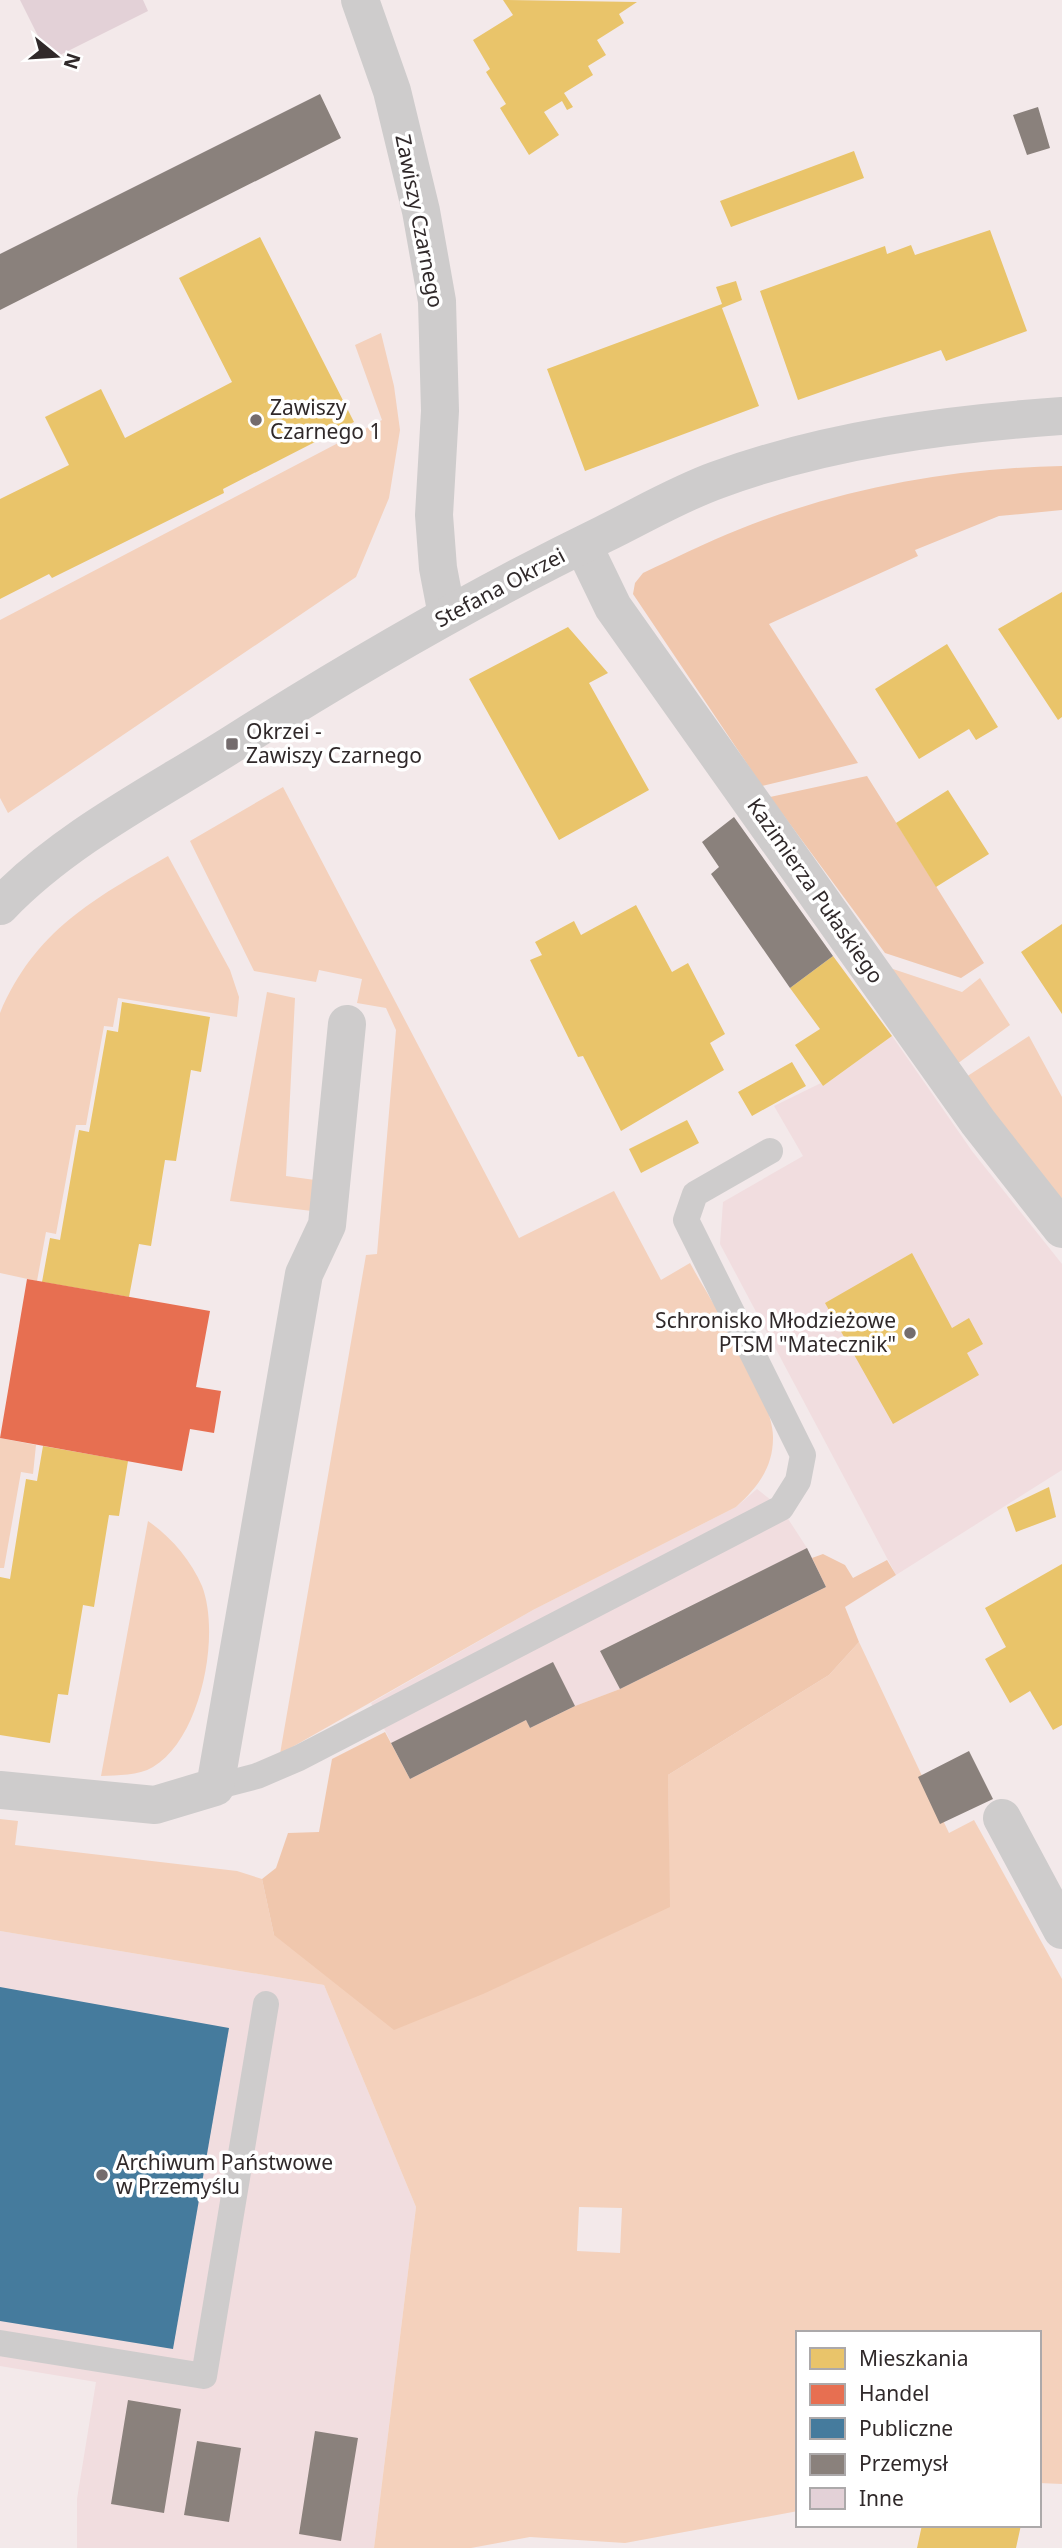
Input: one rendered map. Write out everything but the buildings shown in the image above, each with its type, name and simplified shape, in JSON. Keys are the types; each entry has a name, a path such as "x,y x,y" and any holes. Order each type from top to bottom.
{"street":[{"name":"Zawiszy Czarnego","path":"360,0 392,91 421,211 437,301 440,411 434,515 438,568 447,615"},
{"name":"Stefana Okrzei","path":"0,906 21,884 92,832 336,678 447,615 715,481 796,456 945,425 1062,416"},
{"name":"Kazimierza Pułaskiego","path":"583,545 613,607 978,1122 1062,1229"},
{"path":"0,1790 155,1805 215,1787 304,1274 327,1225 347,1024"},
{"path":"1002,1818 1062,1930"}],"lane":[{"path":"215,1787 257,1776 309,1753 781,1508 798,1481 803,1455 686,1220 695,1194 770,1151"},
{"path":"0,2343 204,2376 266,2004"}],"shaded area":[{"path":"381,333 394,386 400,430 389,498 356,577 8,813 0,798 0,620 382,420 355,345"},
{"path":"1062,466 1062,510 999,516 915,550 918,556 769,624 858,763 762,786 633,594 635,583 643,573 740,529 818,502 939,476"},
{"path":"867,776 984,963 961,978 885,953 770,797"},
{"path":"283,787 519,1238 614,1191 661,1280 690,1263 753,1375 771,1420 773,1438 767,1468 751,1492 736,1507 533,1610 280,1754 366,1255 377,1254 396,1030 386,1008 357,1003 362,979 319,970 316,982 254,971 190,841"},
{"path":"168,856 230,970 239,997 237,1017 118,998 113,1027 104,1026 86,1125 76,1125 56,1234 46,1232 37,1281 0,1273 0,1013 14,984 31,960 69,919 115,887"},
{"path":"890,968 962,992 980,978 1010,1025 957,1064"},
{"path":"267,992 295,998 286,1176 315,1180 312,1211 230,1201"},
{"path":"892,1036 972,1151 1062,1264 1062,1470 896,1575 720,1244 723,1202 803,1156 774,1106 821,1083 823,1086"},
{"path":"1029,1036 1062,1097 1062,1203 966,1077"},
{"path":"0,1438 36,1445 33,1474 21,1472 4,1568 0,1568"},
{"path":"757,1489 781,1508 807,1548 826,1587 620,1689 575,1706 530,1728 526,1721 410,1779 371,1703 533,1610 736,1507"},
{"path":"148,1521 179,1549 202,1586 207,1607 208,1657 195,1710 184,1734 170,1753 153,1767 141,1772 101,1776"},
{"path":"823,1554 845,1565 853,1578 887,1560 896,1575 845,1607 859,1642 829,1675 668,1775 670,1907 483,1994 394,2030 274,1935 262,1879 276,1868 288,1833 319,1832 332,1759 385,1732 410,1779 526,1720 530,1728 575,1706 620,1689 826,1587 812,1558"},
{"path":"859,1642 949,1833 974,1820 1062,1979 1062,2484 1041,2483 1041,2331 796,2331 796,2511 625,2543 530,2537 471,2548 374,2548 416,2207 324,1985 0,1931 0,1819 18,1821 15,1845 237,1871 262,1879 274,1935 669,1907 668,1775 829,1675","holes":["579,2207 622,2208 620,2253 577,2251"]},
{"path":"0,1931 324,1985 416,2207 374,2548 77,2548 77,2499 96,2382 0,2366"}],"place":[{"name":"Zawiszy Czarnego 1","path":"256,420"},
{"name":"Okrzei - Zawiszy Czarnego","path":"232,744"},
{"name":"Schronisko Młodzieżowe PTSM \"Matecznik\"","path":"910,1333"},
{"name":"Archiwum Państwowe w Przemyślu","path":"102,2175"}]}
